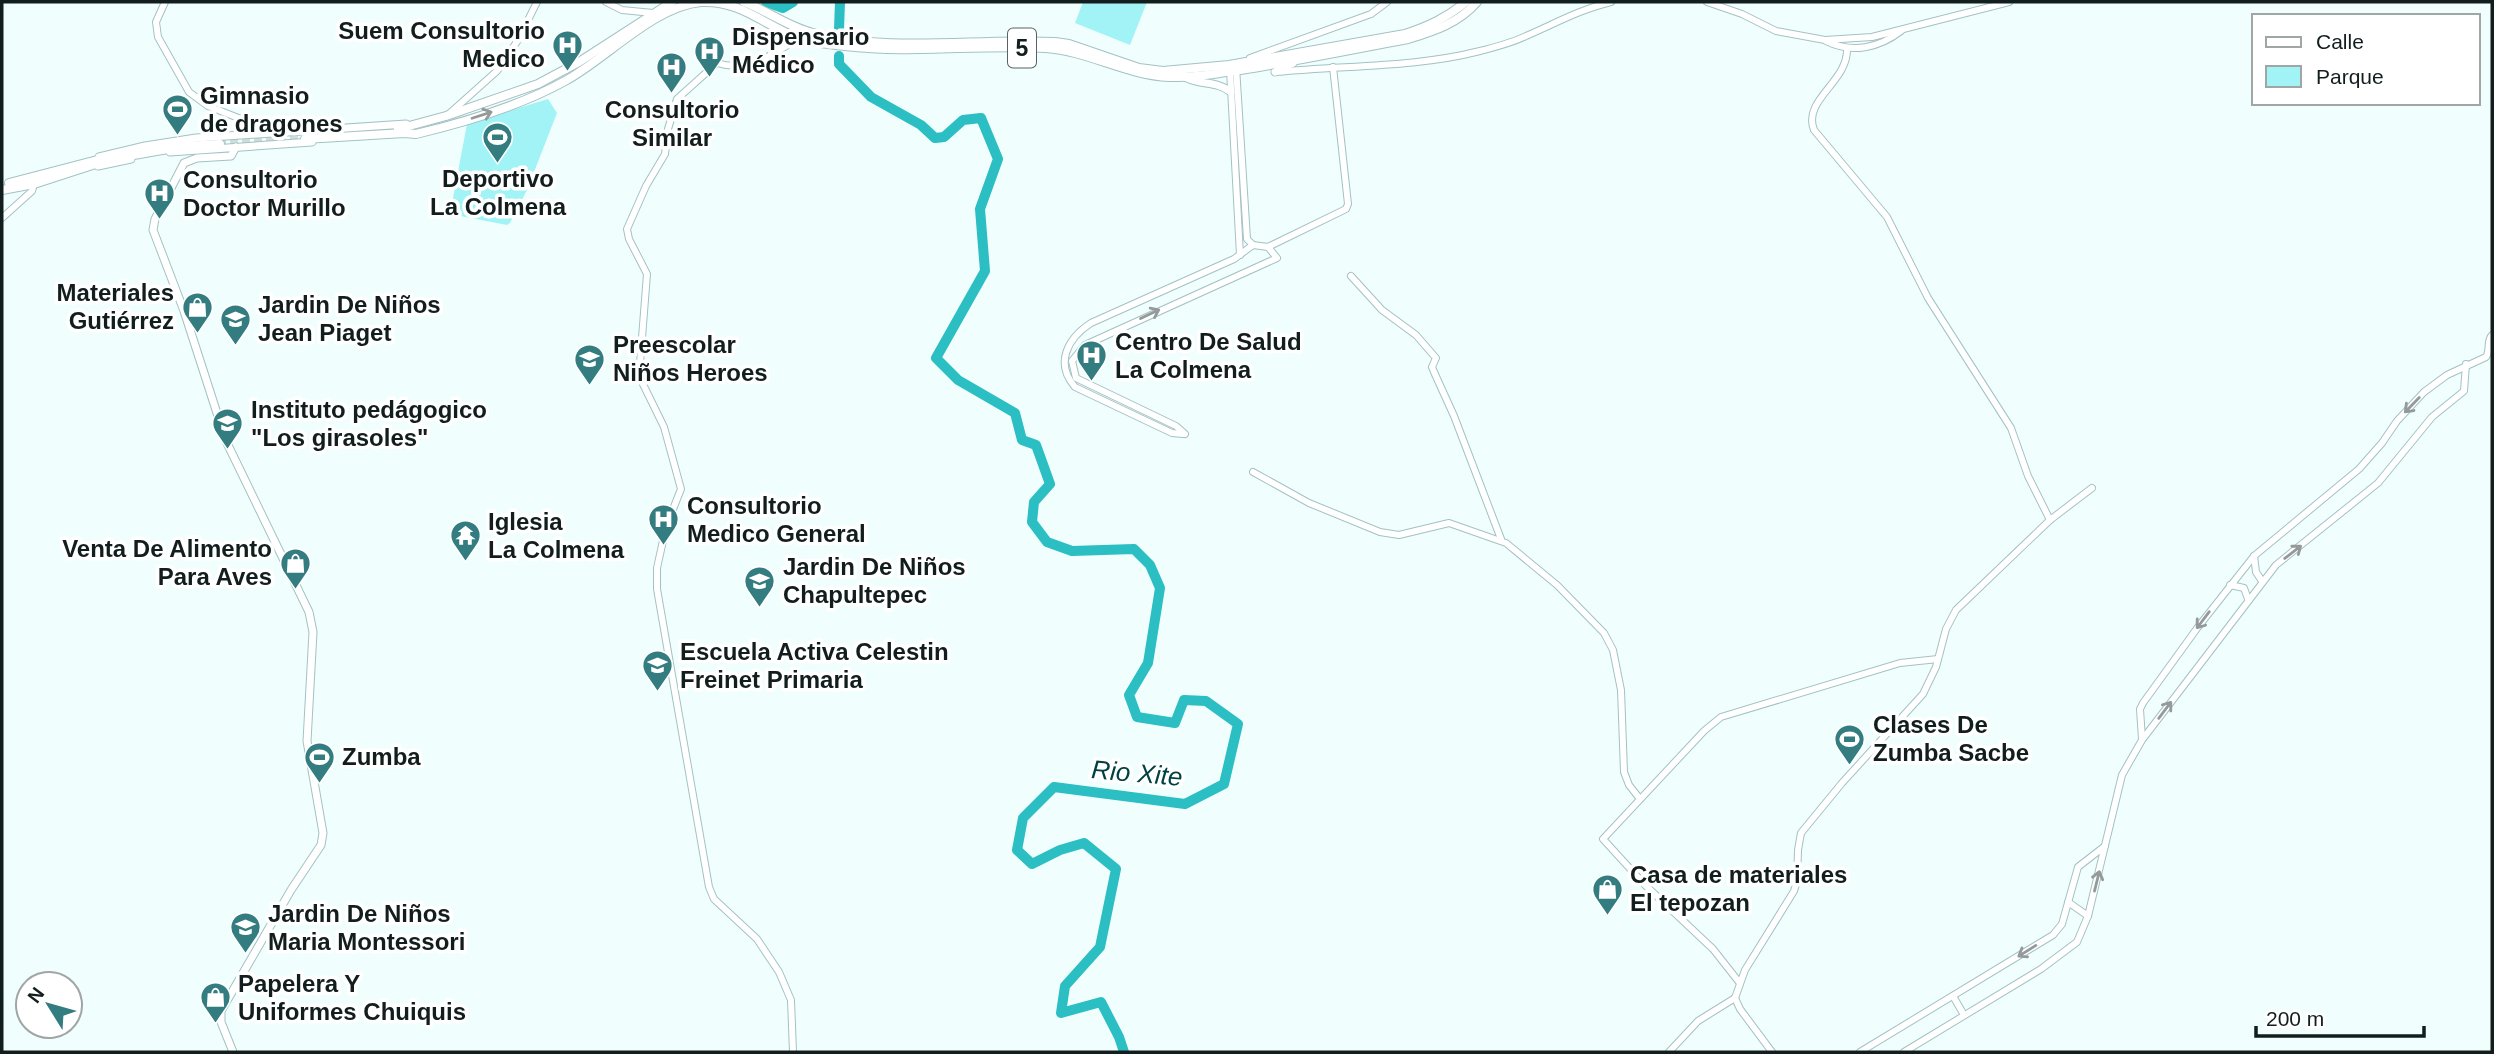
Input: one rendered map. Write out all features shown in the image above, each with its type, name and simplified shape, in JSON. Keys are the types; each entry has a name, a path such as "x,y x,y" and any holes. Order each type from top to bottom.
{"main road":[{"path":"2,190 33,184 92,163 111,153 170,141 414,123 446,116 558,75 672,2"},
{"name":"5","path":"303,139 416,134 493,111 548,90 578,73 659,17 683,5 713,2 738,7 801,34 845,46 889,49 1044,48 1076,54 1130,72 1152,76 1184,76 1405,34 1429,26 1466,2"},
{"name":"5","path":"744,2 801,34 877,42 1055,42 1069,44 1139,68 1163,71 1299,60 1408,39 1434,31 1459,18 1477,2"},
{"path":"1275,72 1299,60"},
{"path":"1184,76 1194,82 1218,84 1231,92"},
{"path":"92,163 236,146 285,144 303,139 406,128 414,123"},
{"path":"290,133 303,139"},
{"path":"285,144 290,133"},
{"path":"233,1052 221,1022 221,1011 323,840 307,741 313,632 301,593 226,441 184,311 153,230 155,219 184,163 197,158 231,156 236,146 244,141 270,138 278,134"},
{"path":"227,136 236,146"},
{"path":"2,185 156,147 219,142"}],"street":[{"path":"166,2 156,23 158,37 189,92 208,106 260,129 285,129 290,133"},
{"path":"606,2 622,10 653,13"},
{"path":"1236,67 1310,35 1371,14 1387,2"},
{"path":"1275,72 1333,67 1386,67 1478,51 1523,38 1585,10 1611,2"},
{"path":"1707,2 1742,14 1776,31 1825,40 1847,49 1880,43 1907,26"},
{"path":"1825,40 1872,37 2009,2"},
{"path":"446,116 503,64 537,3"},
{"path":"793,1052 791,1000 779,972 758,939 714,899 709,887 657,589 657,568 666,527 681,489 664,427 639,376 647,274 629,239 627,229 646,186 665,154 668,129 677,99 717,63 747,66 801,34"},
{"path":"1847,49 1844,68 1813,108 1811,122 1814,130 1887,217 1928,298 2011,428 2028,476 2050,520"},
{"path":"1236,67 1231,92 1240,255"},
{"path":"1236,67 1247,239 1253,244 1268,247 1346,209 1348,204 1333,67"},
{"path":"2,218 32,191 33,184"},
{"path":"1253,244 1240,255 1082,329 1066,352 1067,378 1075,387 1098,398 1172,433 1185,434 1175,426 1076,379 1072,366 1074,356 1085,345 1277,258 1268,247"},
{"path":"1351,276 1382,310 1419,338 1436,358 1432,367 1454,416 1501,539"},
{"path":"2142,740 2140,709 2143,703 2254,556 2359,469 2424,392 2466,365 2486,357 2491,336"},
{"path":"1904,1052 2072,948 2082,936 2122,775 2142,740 2276,565 2378,483 2432,416 2464,391 2466,365"},
{"path":"1253,472 1309,503 1380,532 1399,535 1448,523 1501,539 1557,585 1604,633 1613,650 1619,674 1626,778 1640,799"},
{"path":"1772,1052 1735,998 1740,982 1794,891 1799,838 1805,826 1923,694 1938,659 1946,629 1956,610 2050,520 2092,488"},
{"path":"2254,556 2256,572 2262,581"},
{"path":"2230,585 2244,588 2248,599"},
{"path":"1740,982 1713,949 1645,885 1603,839 1721,717 1890,666 1938,659"},
{"path":"1860,1052 2053,935 2060,928 2078,867 2106,846"},
{"path":"2068,902 2088,916"},
{"path":"1953,996 1964,1015"},
{"path":"1669,1052 1698,1021 1735,998"}],"green space":[{"path":"1083,2 1147,2 1130,45 1075,23"},
{"name":"Deportivo La Colmena","path":"548,99 557,113 527,190 510,223 507,225 450,214 467,124"}],"waterway":[{"name":"Rio Xite","path":"766,2 783,8 793,2"},
{"name":"Rio Xite","path":"839,29 840,2"},
{"name":"Rio Xite","path":"839,56 839,64 871,97 921,125 935,138 944,137 963,120 981,118 998,159 980,209 985,271 936,358 958,380 1015,413 1022,440 1036,445 1050,484 1034,502 1032,522 1047,542 1072,551 1134,549 1150,565 1160,588 1148,663 1129,695 1137,717 1175,723 1184,700 1206,701 1238,724 1224,784 1185,804 1054,787 1023,818 1017,850 1032,864 1060,850 1084,843 1116,869 1100,947 1065,986 1061,1013 1101,1002 1124,1052"}],"tunnel":[{"path":"218,141 304,136"}],"place":[{"name":"Suem Consultorio Medico","path":"568,72"},
{"name":"Dispensario Médico","path":"709,78"},
{"name":"Consultorio Similar","path":"672,95"},
{"name":"Gimnasio de dragones","path":"177,137"},
{"name":"Deportivo La Colmena","path":"498,164"},
{"name":"Consultorio Doctor Murillo","path":"160,221"},
{"name":"Materiales Gutiérrez","path":"197,334"},
{"name":"Jardin De Niños Jean Piaget","path":"235,346"},
{"name":"Centro De Salud La Colmena","path":"1092,383"},
{"name":"Preescolar Niños Heroes","path":"590,386"},
{"name":"Instituto pedágogico \"Los girasoles\"","path":"228,451"},
{"name":"Consultorio Medico General","path":"664,547"},
{"name":"Iglesia La Colmena","path":"465,563"},
{"name":"Venta De Alimento Para Aves","path":"295,590"},
{"name":"Jardin De Niños Chapultepec","path":"760,608"},
{"name":"Escuela Activa Celestin Freinet Primaria","path":"657,693"},
{"name":"Clases De Zumba Sacbe","path":"1850,766"},
{"name":"Zumba","path":"319,784"},
{"name":"Casa de materiales El tepozan","path":"1607,916"},
{"name":"Jardin De Niños Maria Montessori","path":"245,955"},
{"name":"Papelera Y Uniformes Chuiquis","path":"215,1025"}]}
